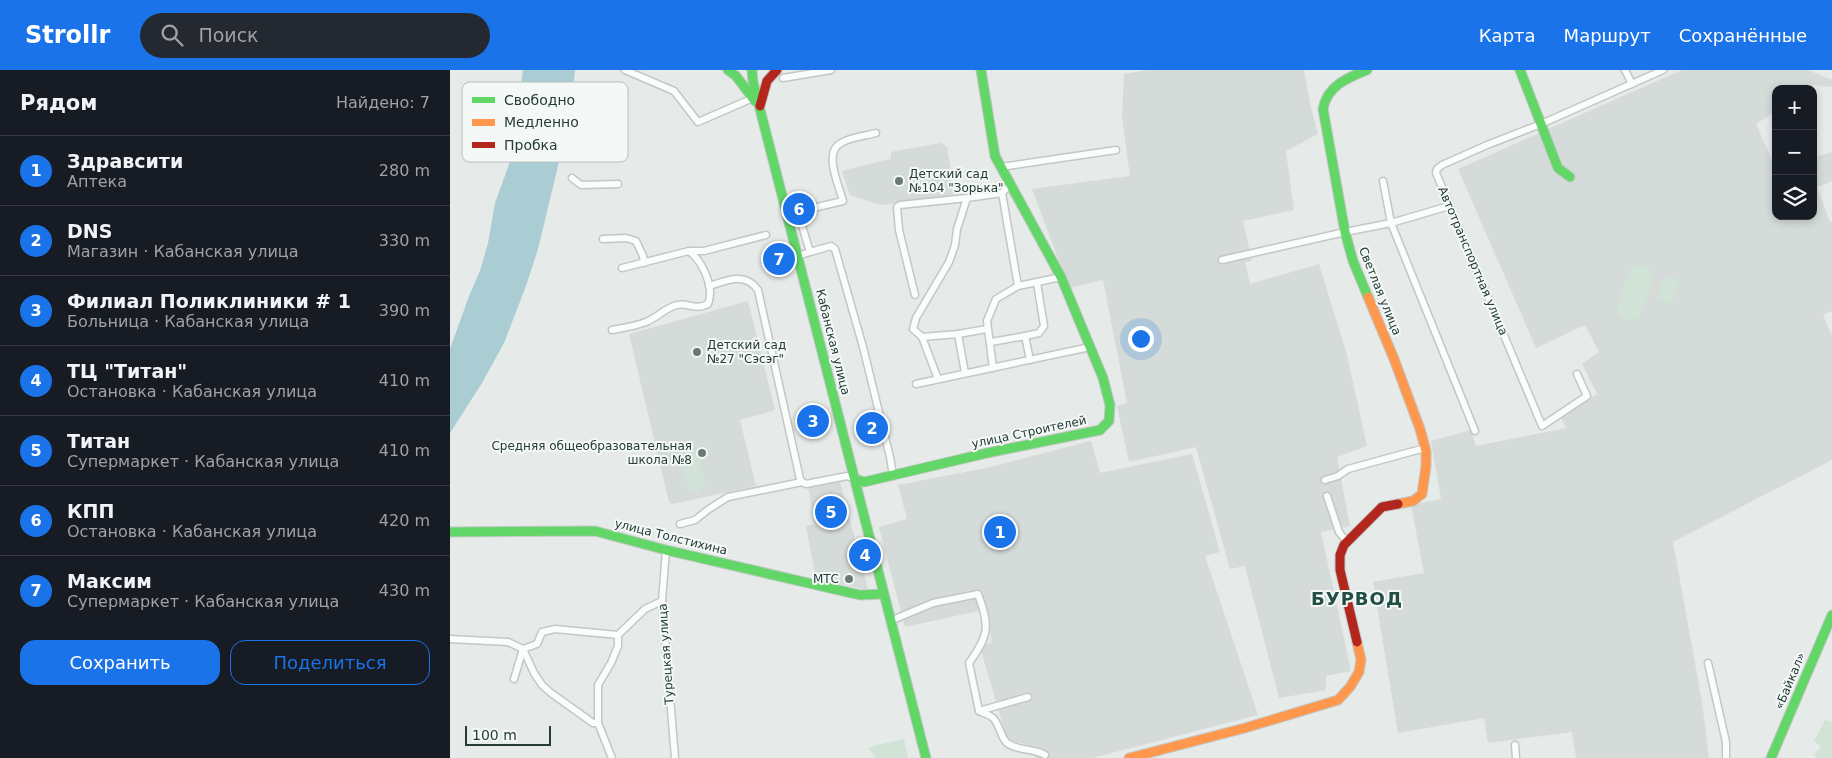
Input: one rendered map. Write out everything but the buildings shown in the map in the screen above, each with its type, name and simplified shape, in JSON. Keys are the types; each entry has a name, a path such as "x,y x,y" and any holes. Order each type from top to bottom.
{"main road":[{"name":"Кабанская улица","path":"728,70 736,76 760,108"},
{"name":"Кабанская улица","path":"752,70 753,82 926,758"},
{"path":"760,108 767,82 770,76 777,70"},
{"name":"улица Строителей","path":"855,478 864,482 988,453 1100,430 1109,421 1110,405 1103,378 1061,277 995,156 981,70"},
{"name":"Светлая улица","path":"1347,542 1382,507 1413,502 1422,494 1426,466 1426,450 1412,404 1353,261 1345,232 1323,102 1334,87 1367,70"},
{"path":"1520,70 1558,168 1570,178"},
{"name":"улица Толстихина","path":"450,532 596,531 666,550 860,595 883,594"},
{"path":"1129,758 1245,728 1338,700 1347,692 1361,668 1361,660 1340,570 1340,555 1347,542"},
{"name":"«Байкал»","path":"1771,758 1832,615"}],"street":[{"path":"625,70 674,91 698,122 753,98"},
{"path":"783,78 831,70"},
{"path":"1625,70 1632,84"},
{"name":"Автотранспортная улица","path":"1578,374 1587,396 1542,426 1436,173 1438,169 1487,145 1541,124 1664,70"},
{"path":"810,252 800,218 804,210 843,201 832,158 834,148 843,142 876,132"},
{"path":"1001,167 1116,150"},
{"path":"572,178 581,185 618,184"},
{"path":"1383,180 1391,223 1475,431"},
{"path":"914,294 899,230 897,208 900,205 1002,193 1011,184"},
{"path":"1002,193 1018,286"},
{"path":"938,379 922,337 913,329 916,318 949,262 955,246 957,228 967,198"},
{"path":"1222,260 1391,223 1449,206"},
{"path":"622,268 689,251 704,251 766,235"},
{"path":"603,239 626,238 636,241 644,263"},
{"path":"798,256 830,246 835,249 863,347 893,476"},
{"path":"612,330 648,321 662,311 678,305 685,304 695,308 705,306 710,301 709,286 701,265 689,251"},
{"path":"993,368 987,321 996,299 1018,286 1061,277"},
{"path":"709,286 738,278 753,282 758,290 802,482"},
{"path":"991,342 1039,333 1044,326 1038,283"},
{"path":"922,337 987,329"},
{"path":"958,334 965,374"},
{"path":"1026,336 1030,360"},
{"path":"916,384 1090,347"},
{"path":"1325,480 1338,476 1348,470 1426,450"},
{"path":"680,524 695,520 728,498 802,482 806,484 847,476 855,478"},
{"path":"1327,496 1339,532 1347,542"},
{"name":"Турецкая улица","path":"666,550 662,601 675,758"},
{"path":"890,621 934,604 978,594 986,622 986,635 969,663 979,711"},
{"path":"612,758 598,723 598,685 611,663 618,646 618,635 645,609 662,601"},
{"path":"523,649 538,644 542,632 547,630 618,635"},
{"path":"450,639 508,642 523,649 534,673 550,693 593,723 598,723"},
{"path":"514,679 523,649"},
{"path":"1708,663 1726,742 1726,758"},
{"path":"979,711 1028,697"},
{"path":"979,711 993,718 1004,740 1009,744 1017,748 1034,750 1045,755"},
{"path":"1515,745 1516,758"}],"shaded area":[{"path":"1149,70 1304,70 1318,134 1286,151 1294,210 1243,221 1252,261 1245,262 1250,284 1319,264 1347,355 1367,446 1337,457 1350,526 1321,532 1351,671 1326,676 1326,690 1279,698 1245,566 1230,569 1196,447 1129,462 1117,406 1127,403 1103,280 1069,288 1032,189 1130,176 1122,117 1124,74"},
{"path":"1682,70 1808,70 1832,80 1832,87 1772,85 1772,114 1756,124 1772,160 1772,220 1817,220 1817,187 1830,222 1832,222 1832,311 1823,315 1832,336 1832,460 1673,542 1702,702 1709,758 1576,758 1572,732 1488,743 1484,718 1398,733 1373,582 1424,573 1411,505 1441,499 1431,441 1471,430 1476,446 1566,428 1560,416 1597,394 1582,364 1599,352 1585,325 1536,348 1458,169"},
{"name":"Детский сад №104 \"Зорька\"","path":"941,143 947,147 953,195 881,205 850,195 842,171 891,159 891,152"},
{"path":"1832,152 1832,181 1817,187 1817,157"},
{"path":"748,301 775,410 740,420 756,486 672,504 669,502 629,334"},
{"path":"1091,441 1100,473 1192,454 1220,552 1205,556 1258,715 1092,758 1035,758 1031,746 1007,739 980,647 992,642 987,609 905,627 879,527 907,519 898,485 986,468"},
{"path":"840,481 868,590 816,579 806,526 815,524 808,486"}],"green space":[{"path":"1639,264 1651,270 1653,282 1639,317 1634,320 1626,320 1619,315 1617,307 1629,271"},
{"path":"1665,276 1679,281 1671,304 1657,299"},
{"path":"687,450 696,451 699,457 705,484 698,492 692,492 685,480 682,469 680,459"},
{"path":"1825,720 1832,722 1832,758 1817,758 1814,755 1821,746 1814,741"},
{"path":"904,739 908,758 877,758 868,749 873,746"}],"water":[{"path":"523,70 575,70 574,82 521,82"},
{"path":"510,162 559,162 538,249 504,343 482,383 450,433 450,349 480,271 488,243 495,203"}],"traffic: fast":[{"path":"728,70 736,76 755,101"},
{"path":"752,70 753,82 926,758"},
{"path":"855,479 864,482 987,453 1100,430 1109,421 1110,405 1103,378 1061,277 995,156 981,70"},
{"path":"1367,70 1352,76 1333,89 1325,101 1323,109 1345,232 1353,261 1368,297"},
{"path":"1520,70 1558,168 1570,177"},
{"path":"450,532 595,531 666,550 860,595 883,594"},
{"path":"1771,758 1832,615"}],"traffic: slow":[{"path":"1368,297 1394,359 1420,429 1426,451 1422,494 1413,501 1398,504"},
{"path":"1129,758 1245,728 1338,700 1350,687 1359,672 1361,660 1357,642"}],"traffic: jam":[{"path":"760,106 767,81 777,70"},
{"path":"1357,642 1340,570 1340,555 1344,545 1382,507 1398,504"}],"place":[{"name":"Детский сад №104 \"Зорька\"","path":"899,181"},
{"name":"КПП","path":"799,209"},
{"name":"Максим","path":"779,259"},
{"name":"Детский сад №27 \"Сэсэг\"","path":"697,352"},
{"name":"Филиал Поликлиники # 1","path":"813,421"},
{"name":"DNS","path":"872,428"},
{"name":"Средняя общеобразовательная школа №8","path":"702,453"},
{"name":"Титан","path":"831,512"},
{"name":"Здравсити","path":"1000,532"},
{"name":"ТЦ \"Титан\"","path":"865,555"},
{"name":"МТС","path":"849,579"}],"district":[{"name":"БУРВОД","path":"1357,598"}]}
